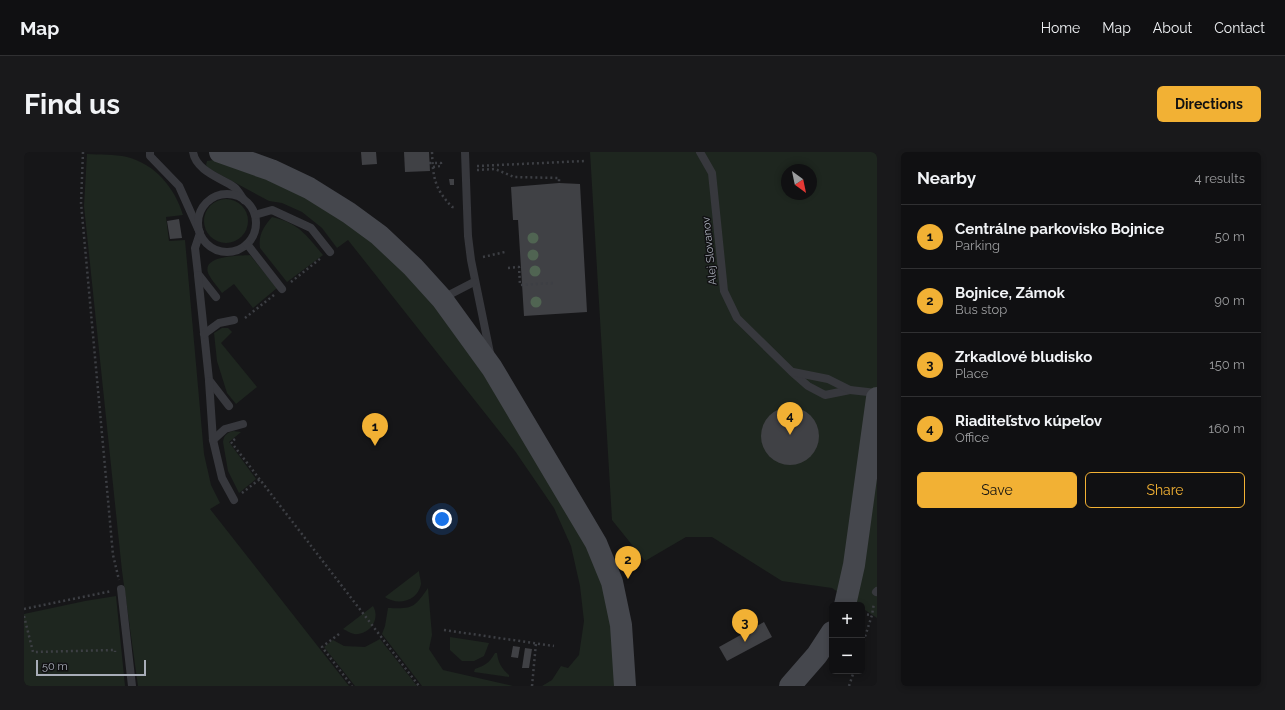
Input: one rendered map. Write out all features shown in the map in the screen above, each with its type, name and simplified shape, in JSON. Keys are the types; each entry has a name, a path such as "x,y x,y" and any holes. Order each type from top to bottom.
{"street":[{"path":"220,152 271,170 309,188 349,213 379,235 413,267 442,299 492,368 596,543 612,582 621,625 625,686"},
{"path":"846,602 854,565 877,398"},
{"path":"790,686 818,655 829,637"}],"lane":[{"path":"150,152 150,156 179,186 200,234 206,243 215,250 226,252 237,250 247,244 253,236 256,225 255,215 251,207 236,188 204,169 194,158 193,152"},
{"path":"465,152 468,236 474,282 492,368"},
{"name":"Alej Slovanov","path":"700,152 712,173 724,291 737,318 808,386 825,395 850,390"},
{"path":"234,500 222,478 213,440 209,380 195,248 200,234 198,219 204,205 216,196 231,195 245,200"},
{"path":"255,215 272,210 311,228 330,252"},
{"path":"247,244 282,289"},
{"path":"198,274 216,297"},
{"path":"442,299 474,282"},
{"path":"204,334 219,323 238,320"},
{"path":"792,372 828,379 850,390 877,393"},
{"path":"209,380 229,406"},
{"path":"213,440 225,429 243,424"},
{"path":"121,588 132,686"}],"path":[{"path":"24,609 121,588 113,555 81,203 83,152"},
{"path":"432,152 432,165 436,186 452,207 467,208"},
{"path":"559,183 559,178 514,177 495,169 477,168 585,160"},
{"path":"483,257 505,252"},
{"path":"301,274 310,267"},
{"path":"508,268 519,267 520,285 553,283"},
{"path":"238,320 266,302"},
{"path":"236,438 231,442 419,686"},
{"path":"865,614 872,615 865,637"},
{"path":"24,616 33,652 115,650"},
{"path":"444,630 554,646"},
{"path":"339,634 322,647 352,686"},
{"path":"532,686 536,643"},
{"path":"849,686 853,674"}],"shaded area":[{"path":"590,152 877,152 877,618 865,610 865,602 853,602 832,588 782,581 712,537 686,537 645,561 612,520"},
{"path":"87,154 117,155 137,160 155,171 175,196 183,215 166,217 169,241 185,240 204,454 211,485 220,503 210,509 349,686 138,686 122,571 84,206"},
{"path":"213,160 255,172 309,198 369,236 429,298 485,376 586,542 603,587 612,626 617,686 542,686 552,680 561,666 568,668 579,655 584,621 580,586 571,546 554,508 515,451 348,240 337,248 322,228 302,212 282,203 269,201 208,168 206,165 207,161"},
{"path":"226,199 238,203 244,209 248,221 244,233 238,239 226,243 214,239 208,233 204,221 208,209 214,203"},
{"path":"272,217 296,226 307,236 323,255 287,282 260,248 262,231"},
{"path":"250,255 277,288 253,308 234,284 222,293 210,277 207,268 215,260 230,256"},
{"path":"222,328 228,328 232,332 221,343 257,387 236,404 227,393 217,361 214,333"},
{"path":"233,431 241,432 229,442 256,479 239,493 228,471 223,442 226,435"},
{"path":"419,571 421,584 419,590 412,598 396,601 385,597"},
{"path":"428,588 432,635 429,649 443,670 513,686 422,686 382,634 388,608 403,608 412,606 419,600"},
{"path":"116,596 125,686 24,686 24,614"},
{"path":"373,606 376,615 371,627 363,633 356,634 343,629"},
{"path":"450,637 489,643 484,656 474,661 462,661 450,650"},
{"path":"380,639 417,686 355,686 324,647 333,640 344,646 365,647"},
{"path":"495,653 497,653 501,666 509,677 474,672 475,669 485,665"}],"building":[{"path":"361,152 376,152 377,164 362,165"},
{"path":"404,152 429,152 430,171 405,172"},
{"path":"449,179 454,179 454,185 450,185"},
{"path":"559,183 580,184 587,312 524,316 518,220 513,220 511,187"},
{"path":"179,219 182,238 170,239 167,221"},
{"path":"784,407 796,407 806,411 815,420 819,430 819,442 811,457 796,465 784,465 774,461 765,452 761,442 761,430 765,420 774,411"},
{"path":"764,622 772,637 727,661 719,647"},
{"path":"513,646 520,647 518,658 511,657"},
{"path":"525,648 532,649 529,668 522,668"}],"place":[{"name":"Riaditeľstvo kúpeľov","path":"790,435"},
{"name":"Centrálne parkovisko Bojnice","path":"375,446"},
{"name":"Bojnice, Zámok","path":"628,579"},
{"name":"Zrkadlové bludisko","path":"745,642"}]}
